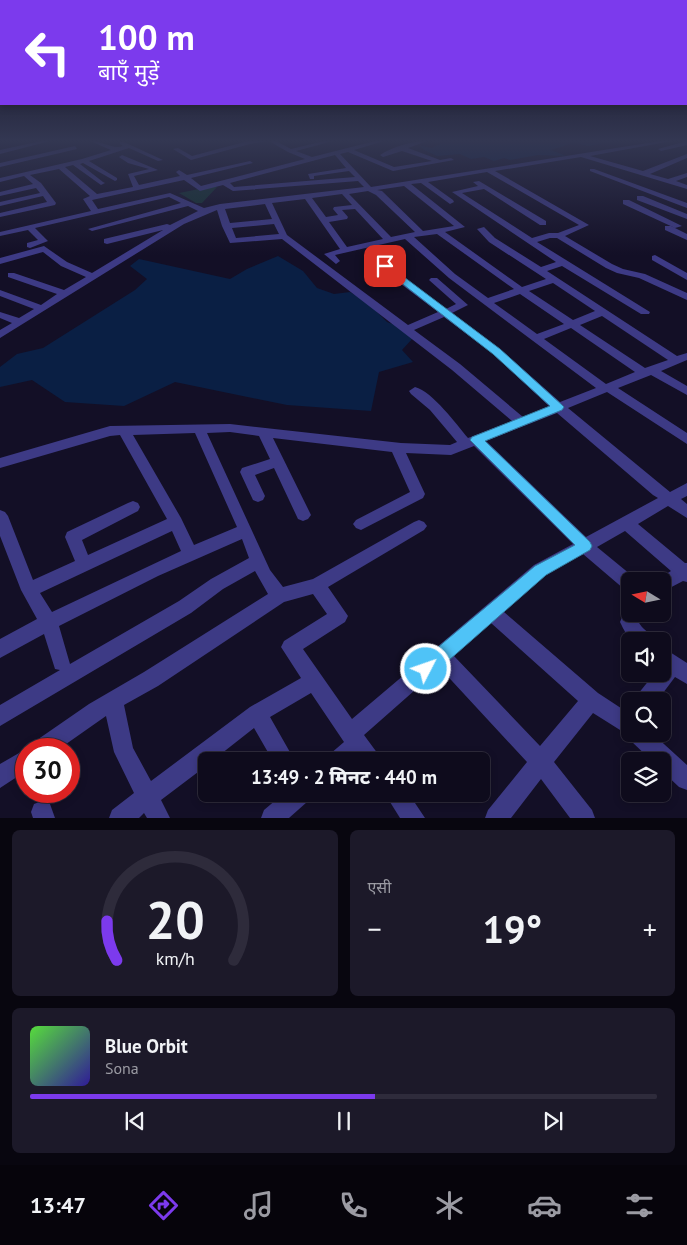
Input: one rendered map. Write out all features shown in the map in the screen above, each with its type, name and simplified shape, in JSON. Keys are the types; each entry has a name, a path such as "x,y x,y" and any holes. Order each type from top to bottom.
{"street":[{"path":"33,179 44,194 63,211 92,229 126,255"},
{"path":"76,179 96,197"},
{"path":"96,179 101,183"},
{"path":"132,179 137,188"},
{"path":"166,179 169,182"},
{"path":"95,211 87,199 182,179"},
{"path":"188,179 193,190"},
{"path":"0,215 95,211 170,196 233,179"},
{"path":"255,179 269,188 279,200"},
{"path":"223,182 233,190 358,179"},
{"path":"361,179 369,189 379,193 421,233"},
{"path":"0,335 126,255 181,222 204,211 220,206 307,197 434,179"},
{"path":"472,179 543,224"},
{"path":"504,179 585,225 559,236"},
{"path":"619,179 687,206"},
{"path":"636,185 653,179"},
{"path":"664,179 687,187"},
{"path":"670,182 677,179"},
{"path":"423,181 450,202"},
{"path":"336,261 328,254 421,233 461,227 406,184"},
{"path":"0,194 38,185"},
{"path":"484,187 456,192 563,263 645,312"},
{"path":"344,192 389,240"},
{"path":"0,204 44,194"},
{"path":"170,196 204,211"},
{"path":"307,197 345,250"},
{"path":"640,198 687,217"},
{"path":"267,201 284,236 456,367 521,422"},
{"path":"626,202 678,226"},
{"path":"92,229 188,204"},
{"path":"220,206 233,241 284,236"},
{"path":"323,220 344,217 337,210 357,206"},
{"path":"0,234 29,227 63,211"},
{"path":"226,226 277,221"},
{"path":"107,241 181,222"},
{"path":"687,224 668,228 687,237"},
{"path":"29,227 64,264 92,276"},
{"path":"437,230 571,324 647,372 687,391"},
{"path":"481,230 492,240 603,312 681,358"},
{"path":"532,241 550,235 559,236 609,266 620,271 642,276 687,297"},
{"path":"407,236 452,276 536,338 606,388 687,439"},
{"path":"0,253 44,245"},
{"path":"0,261 44,245"},
{"path":"375,258 380,264 496,351 558,407 687,512"},
{"path":"654,258 687,277"},
{"path":"539,271 563,263"},
{"path":"672,268 687,264"},
{"path":"11,275 65,294"},
{"path":"407,329 463,305 434,280"},
{"path":"487,302 554,280"},
{"path":"0,293 40,308"},
{"path":"536,338 603,312"},
{"path":"0,315 20,322"},
{"path":"0,464 110,431 124,430 230,428 396,448 451,450 681,358"},
{"path":"416,391 585,546 621,576"},
{"path":"199,429 246,530 264,574 279,596"},
{"path":"124,430 176,522 190,554"},
{"path":"264,432 303,515"},
{"path":"361,524 418,494 396,448"},
{"path":"258,496 247,472 278,461"},
{"path":"344,752 354,739 441,656 540,570 687,489"},
{"path":"84,564 73,537 133,507"},
{"path":"0,516 29,590 48,621 62,662"},
{"path":"29,590 176,522"},
{"path":"626,523 686,573 671,581"},
{"path":"57,738 96,711 114,702 279,596 317,585 419,526"},
{"path":"0,649 48,621 190,554 246,530"},
{"path":"0,716 185,607 217,584 258,561"},
{"path":"317,585 339,616 290,647 364,752"},
{"path":"491,612 591,700 621,720"},
{"path":"441,656 541,762 584,818"},
{"path":"652,692 674,665"},
{"path":"120,818 257,714 314,681"},
{"path":"496,818 591,700"},
{"path":"114,702 119,735 124,752 159,818"},
{"path":"257,714 280,752"},
{"path":"647,742 687,779"},
{"path":"0,777 15,767"},
{"path":"272,818 290,802"},
{"path":"402,802 414,818"}],"green space":[{"path":"217,187 202,203 196,203 179,193"}],"water":[{"path":"278,256 303,271 317,288 334,294 350,292 367,302 387,322 404,328 413,338 402,350 413,362 379,372 371,411 287,405 175,382 124,406 65,402 32,380 0,387 0,367 17,354 43,348 135,290 147,279 130,266 139,259 230,279 247,269"}],"route":[{"path":"385,266 389,271 496,351 558,407 476,440 585,546 540,570 426,669"}]}
